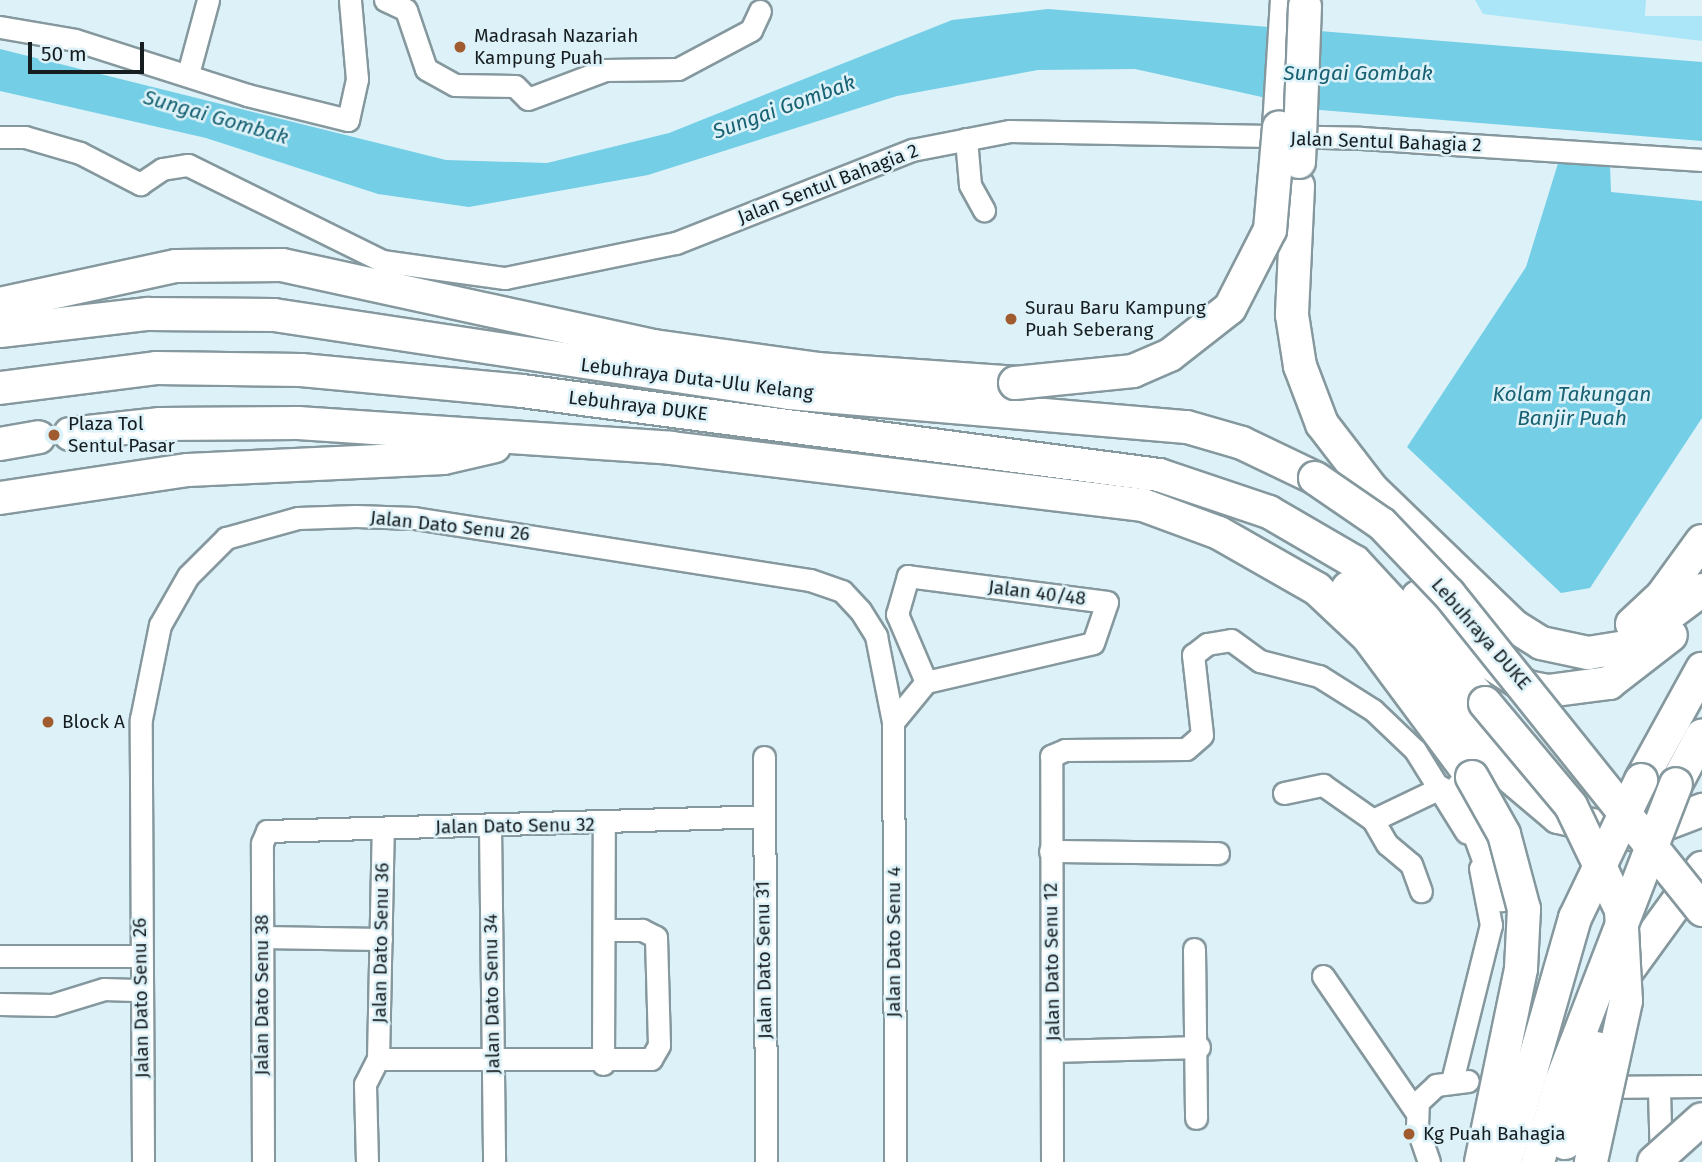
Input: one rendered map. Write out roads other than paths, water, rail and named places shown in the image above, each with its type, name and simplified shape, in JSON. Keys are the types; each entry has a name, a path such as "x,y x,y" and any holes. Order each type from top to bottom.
{"highway":[{"path":"0,331 182,312 274,315 517,352 939,384 1015,383 1133,371 1170,355 1230,308 1269,230 1296,3"},
{"path":"1296,3 1292,315 1300,366 1322,424 1353,468 1498,609 1541,643 1588,653 1626,647 1671,618 1702,591"},
{"path":"0,304 176,267 282,265 653,361"},
{"path":"0,351 71,323"},
{"name":"Lebuhraya Duta-Ulu Kelang","path":"653,361 1186,427 1242,443 1315,478"},
{"name":"Lebuhraya DUKE","path":"0,388 156,368 301,370 522,391 1130,470 1269,512"},
{"name":"Lebuhraya DUKE","path":"70,434 228,421 671,447 1036,488 1163,511 1253,550"},
{"path":"0,444 38,437"},
{"path":"0,498 98,480 340,460 444,458 516,439"},
{"name":"Lebuhraya DUKE","path":"1315,478 1382,524 1566,734 1702,910"},
{"path":"1269,512 1346,533 1473,653 1527,687 1548,691 1589,690 1634,669 1676,631 1702,591"},
{"path":"1269,512 1333,547 1388,593 1571,806 1607,870 1621,910 1628,976 1618,1052 1591,1162"},
{"path":"1498,609 1571,630 1630,625 1662,596 1702,541"},
{"path":"1253,550 1342,610 1472,777 1504,834 1524,909 1521,969 1482,1162"},
{"path":"1253,550 1296,559 1347,588 1382,619 1500,768 1558,817 1636,835 1702,810"},
{"path":"1505,1162 1575,918 1641,780 1702,669"},
{"path":"1399,682 1474,806 1502,895 1499,977 1460,1162"},
{"path":"1566,734 1702,880"},
{"path":"1538,1162 1561,1082 1676,784 1702,735"},
{"path":"1558,1162 1617,985 1702,868"},
{"path":"1654,1162 1702,1119"},
{"path":"1678,1162 1702,1140"}],"street":[{"path":"188,74 208,0"},
{"path":"0,27 75,40 348,120 357,79 350,0"},
{"path":"385,0 406,10 426,69 455,85 515,86 528,99 605,71 678,69 751,30 760,11"},
{"name":"Jalan Sentul Bahagia 2","path":"0,137 25,137 80,153 140,184 162,169 188,165 382,261 505,278 676,243 877,162 967,139 1059,129 1361,138 1702,160"},
{"path":"967,139 970,185 984,210"},
{"name":"Jalan Dato Senu 26","path":"143,1162 139,837 144,683 160,625 171,599 206,554 245,528 298,518 414,518 810,580 842,592 860,610 876,636 887,680 893,722"},
{"name":"Jalan 40/48","path":"908,576 1107,602 1093,643 926,682 897,614 908,576"},
{"name":"Jalan Dato Senu 12","path":"1052,1162 1053,1051 1048,763 1065,750 1186,749 1202,735 1193,654 1207,644 1231,640 1260,661 1319,676 1373,710 1443,787"},
{"path":"893,722 926,682"},
{"name":"Jalan Dato Senu 4","path":"893,722 895,1162"},
{"name":"Jalan Dato Senu 31","path":"764,757 762,816 766,1162"},
{"path":"1284,793 1323,785 1373,820 1387,844 1411,864 1421,891"},
{"path":"1373,820 1443,787 1478,854 1491,925 1460,1081 1425,1092 1416,1112"},
{"name":"Jalan Dato Senu 32","path":"267,831 604,824 762,816"},
{"path":"603,1064 604,824"},
{"name":"Jalan Dato Senu 34","path":"490,826 494,1162"},
{"name":"Jalan Dato Senu 36","path":"366,1162 365,1084 379,1059 383,828"},
{"name":"Jalan Dato Senu 38","path":"263,1162 262,937 267,831"},
{"path":"1050,851 1218,853"},
{"path":"379,1059 603,1064 651,1059 659,1045 656,937 642,930 605,930"},
{"path":"262,937 381,939"},
{"path":"1194,949 1199,1047 1196,1118"},
{"path":"0,956 140,956"},
{"path":"1323,976 1416,1112 1429,1162"},
{"path":"0,1004 52,1005 104,989 142,990"},
{"path":"1053,1051 1199,1047"},
{"path":"1595,1087 1659,1091 1702,1086"},
{"path":"1659,1091 1661,1162"}],"water":[{"name":"Sungai Gombak","path":"1048,9 1702,62 1702,141 1320,110 1135,69 1038,70 897,96 648,175 469,207 378,194 206,138 0,91 0,49 446,160 547,163 669,133 952,20"},
{"name":"Kolam Takungan Banjir Puah","path":"1559,160 1610,164 1611,192 1702,201 1702,418 1590,588 1561,593 1407,447 1526,267"}],"place":[{"name":"Madrasah Nazariah Kampung Puah","path":"460,47"},
{"name":"Surau Baru Kampung Puah Seberang","path":"1011,319"},
{"name":"Plaza Tol Sentul Pasar","path":"54,435"},
{"name":"Block A","path":"48,722"},
{"name":"Kg Puah Bahagia","path":"1409,1134"}]}
